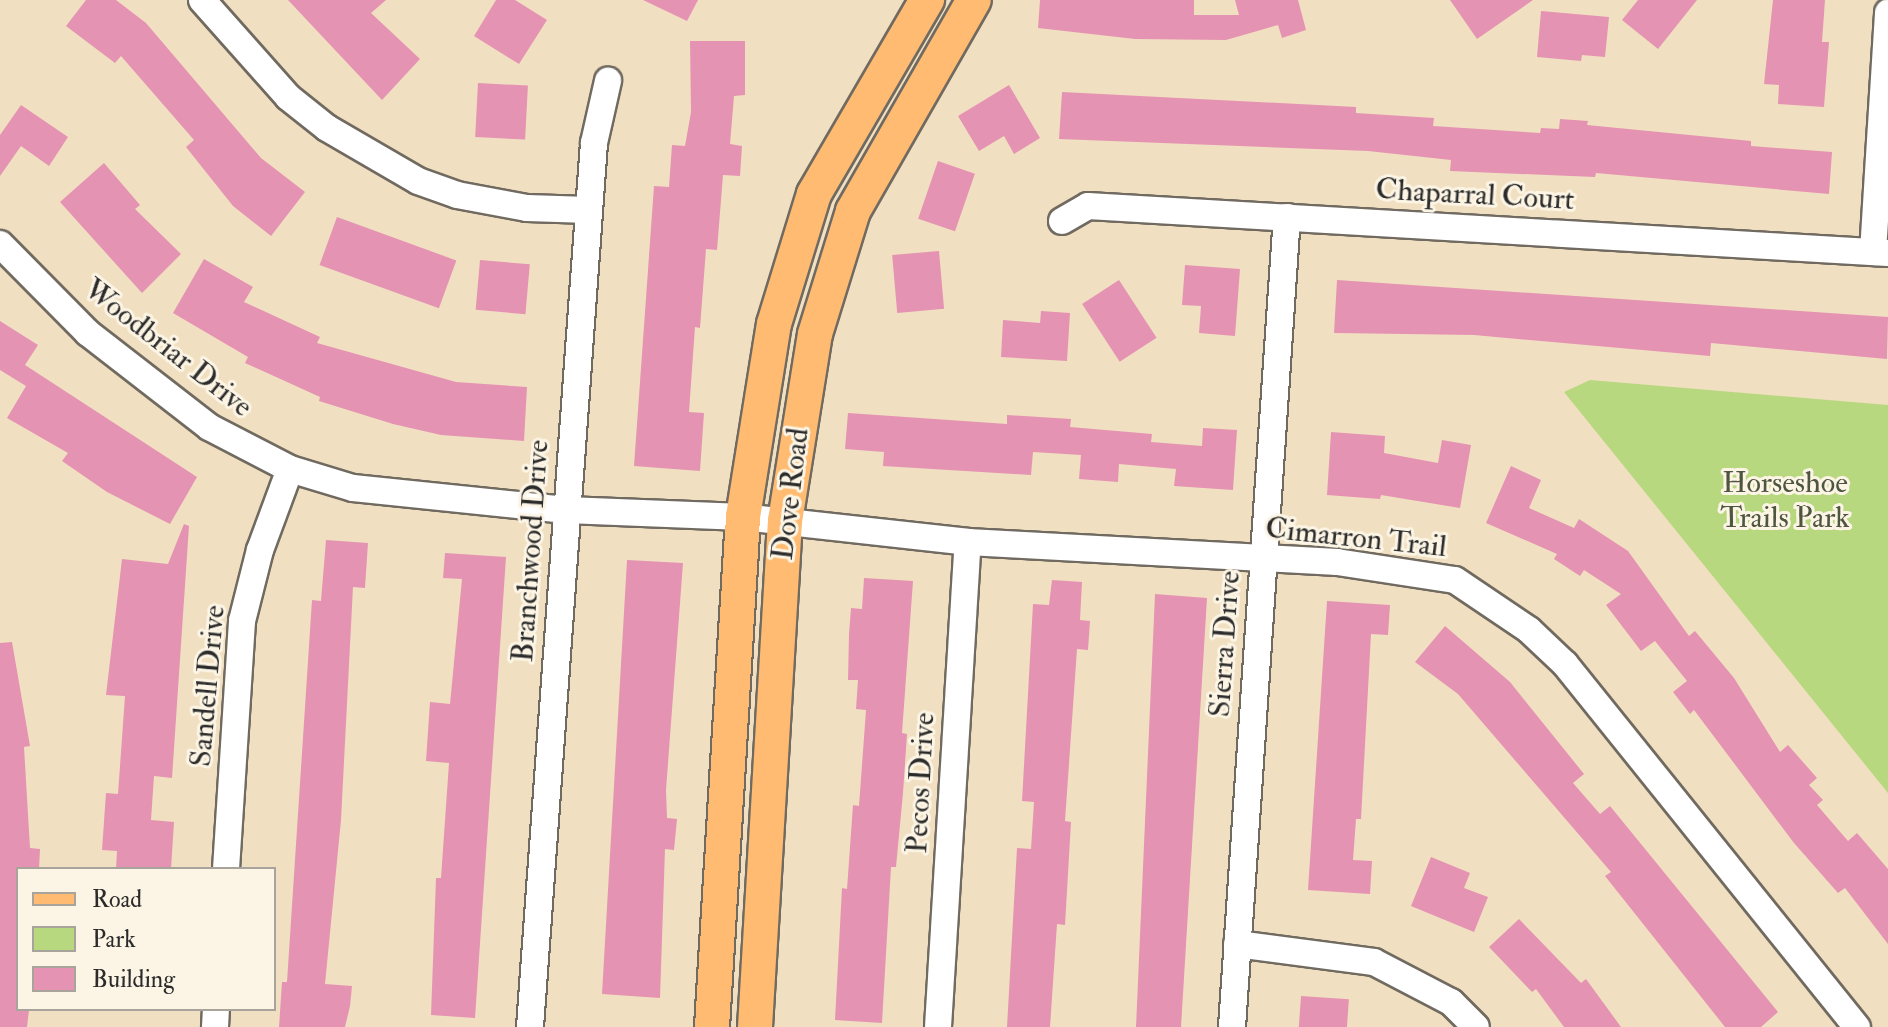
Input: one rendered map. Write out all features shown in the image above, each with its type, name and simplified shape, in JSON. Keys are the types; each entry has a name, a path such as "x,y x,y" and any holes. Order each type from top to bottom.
{"main road":[{"name":"Dove Road","path":"712,1027 743,517 774,324 814,194 927,0"},
{"name":"Dove Road","path":"755,1027 785,521 815,334 853,211 945,58 974,0"},
{"path":"908,36 945,58"}],"street":[{"path":"202,0 288,97 327,128 418,181 457,195 527,208 589,210"},
{"path":"1880,253 1888,12"},
{"name":"Branchwood Drive","path":"530,1027 594,143 608,81"},
{"name":"Chaparral Court","path":"1062,221 1088,206 1880,253"},
{"name":"Sierra Drive","path":"1232,1027 1287,217"},
{"name":"Woodbriar Drive","path":"0,244 88,333 197,418 290,469 353,488 566,510 743,517"},
{"name":"Sandell Drive","path":"226,867 242,621 260,550 290,469"},
{"name":"Cimarron Trail","path":"743,517 968,542 1337,562 1455,580 1529,630 1604,709 1857,1027"},
{"name":"Pecos Drive","path":"938,1027 968,542"},
{"path":"1237,944 1374,962 1451,1002 1476,1027"}],"green space":[{"name":"Horseshoe Trails Park","path":"1590,380 1888,405 1888,793 1564,392"}],"building":[{"path":"86,0 116,0 146,23 261,158 305,192 271,236 233,206 186,147 194,140 121,56 115,63 66,26"},
{"path":"288,0 386,0 371,13 420,59 382,100"},
{"path":"496,0 515,0 547,20 519,64 474,36"},
{"path":"643,0 698,0 687,21"},
{"path":"1040,0 1194,0 1194,15 1239,15 1235,0 1298,0 1306,30 1282,38 1278,25 1226,40 1135,39 1038,28"},
{"path":"1450,0 1533,0 1477,39"},
{"path":"1638,0 1697,0 1658,49 1622,20"},
{"path":"1773,0 1825,0 1822,42 1829,42 1824,107 1778,104 1779,85 1764,84"},
{"path":"1541,11 1609,17 1605,57 1582,55 1581,61 1537,57"},
{"path":"690,41 745,41 745,95 734,96 730,144 742,146 740,176 723,175 717,250 706,249 700,328 695,327 689,412 704,413 700,471 634,466 654,186 669,187 672,145 685,146 691,112"},
{"path":"478,83 528,86 525,140 475,137"},
{"path":"1009,85 1040,138 1014,154 1004,136 979,151 958,116"},
{"path":"1062,92 1356,107 1356,113 1434,118 1433,126 1540,133 1541,128 1559,129 1560,119 1588,121 1587,125 1751,141 1751,146 1832,152 1829,194 1596,173 1595,177 1450,171 1451,160 1368,151 1059,139"},
{"path":"21,105 68,137 49,166 21,146 0,176 0,135"},
{"path":"938,161 975,174 955,231 918,219"},
{"path":"104,163 140,205 135,209 181,254 142,293 60,202"},
{"path":"337,217 456,260 439,308 320,265"},
{"path":"939,251 944,309 897,313 892,255"},
{"path":"204,259 253,287 244,302 320,337 317,343 456,382 527,387 524,441 441,435 393,424 319,401 320,397 245,363 248,357 173,313"},
{"path":"480,260 530,264 525,314 476,310"},
{"path":"1185,265 1240,269 1235,336 1199,333 1201,306 1182,305"},
{"path":"1119,280 1157,338 1120,362 1082,304"},
{"path":"1337,280 1888,317 1887,359 1711,343 1710,356 1474,335 1334,333"},
{"path":"1041,311 1070,313 1067,361 1001,357 1003,320 1040,323"},
{"path":"0,321 38,345 25,365 197,477 170,524 107,492 62,461 68,453 7,418 26,386 0,370"},
{"path":"848,413 1007,424 1007,415 1071,419 1070,427 1152,434 1151,442 1202,446 1203,428 1237,430 1233,490 1174,486 1176,469 1119,464 1118,482 1079,479 1081,455 1033,452 1031,475 883,466 884,452 845,449"},
{"path":"1331,432 1385,436 1384,453 1438,463 1442,440 1471,445 1460,508 1381,495 1380,499 1327,495"},
{"path":"1511,466 1541,480 1529,508 1574,528 1579,519 1628,551 1689,636 1695,631 1734,678 1780,752 1788,745 1817,778 1809,785 1823,800 1817,805 1848,841 1857,833 1888,869 1888,944 1845,888 1838,893 1794,843 1694,710 1690,714 1673,692 1687,681 1655,641 1641,651 1606,605 1621,594 1584,570 1580,576 1554,559 1557,554 1486,523"},
{"path":"184,524 189,526 172,778 154,776 151,820 174,822 171,867 116,867 117,851 102,850 106,793 118,794 125,696 106,695 122,559 168,564"},
{"path":"326,540 368,543 365,588 353,587 341,820 325,984 352,986 345,1027 279,1027 282,982 287,982 312,600 321,601"},
{"path":"445,553 506,557 475,1018 431,1015 436,878 441,878 449,763 426,761 430,702 450,704 462,579 443,578"},
{"path":"627,560 683,563 666,790 667,818 677,819 674,850 665,849 660,998 602,994"},
{"path":"864,578 913,581 902,733 907,734 903,793 896,867 891,867 882,1023 835,1020 842,888 847,889 853,805 859,806 866,710 856,709 858,680 848,680 849,634 851,608 862,609"},
{"path":"1052,580 1082,582 1080,620 1090,621 1088,650 1077,649 1065,821 1071,822 1065,925 1057,924 1050,1027 1007,1027 1017,848 1031,849 1034,802 1022,801 1033,604 1049,605"},
{"path":"1155,594 1207,598 1181,1027 1136,1027"},
{"path":"1327,601 1390,605 1388,635 1371,634 1361,819 1356,819 1353,860 1372,861 1370,894 1308,890"},
{"path":"1445,626 1510,682 1584,774 1573,783 1600,814 1610,806 1778,1012 1761,1027 1725,1027 1605,876 1611,872 1458,694 1415,662"},
{"path":"12,642 30,746 24,747 30,848 40,849 39,867 16,867 16,1011 29,1011 27,1027 0,1027 0,643"},
{"path":"1431,857 1470,873 1464,888 1488,897 1474,932 1411,906"},
{"path":"1519,919 1581,983 1586,979 1621,1027 1564,1027 1536,989 1532,992 1489,947"},
{"path":"1301,996 1349,999 1347,1027 1299,1027"}]}
